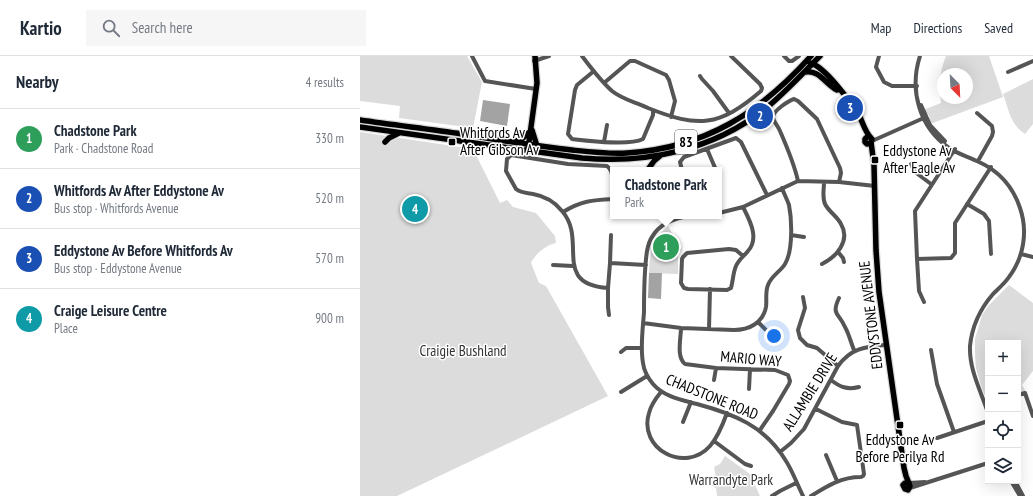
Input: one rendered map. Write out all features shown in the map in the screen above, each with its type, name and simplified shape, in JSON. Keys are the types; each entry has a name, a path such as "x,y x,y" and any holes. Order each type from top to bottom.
{"main road":[{"path":"812,56 812,64"},
{"name":"83","path":"360,120 511,143 527,148 537,146 599,153 647,151 695,140 734,122 769,97 812,56"},
{"path":"819,68 821,56"},
{"name":"83","path":"360,127 527,148 597,160 648,158 695,146 731,131 765,109 821,56"},
{"path":"527,148 532,126 535,89 534,58"},
{"name":"EDDYSTONE AVENUE","path":"805,62 819,68 848,99 869,140 874,184 877,276 885,345 908,486 908,496"},
{"name":"EDDYSTONE AVENUE","path":"812,64 814,68 837,90 853,110 869,140"},
{"path":"805,72 809,71 816,74 837,90"},
{"path":"527,148 535,89"},
{"path":"532,126 537,146"},
{"path":"385,142 389,138 399,133"},
{"path":"511,143 522,139 528,133"},
{"path":"650,167 660,156"}],"street":[{"path":"472,56 485,81 535,89"},
{"path":"534,58 541,56"},
{"path":"534,58 549,56"},
{"path":"582,56 604,83 627,100 671,117 701,122 729,113 761,91 762,88 731,56"},
{"path":"631,56 635,61 666,76 669,80 675,101 671,117"},
{"path":"784,56 789,61 792,61 799,56"},
{"path":"878,56 876,67 884,82 892,86 916,86"},
{"path":"921,56 916,86 924,117 936,132 954,150 979,160 999,171 1018,195 1027,223 1027,234 1022,255 1013,276 984,310 975,332 973,348 974,364 985,398"},
{"path":"604,83 630,61 635,61"},
{"path":"1008,72 1033,61"},
{"path":"594,71 578,85 575,90 568,134 572,139 604,142 638,142 643,139 653,116 653,110"},
{"path":"700,76 729,113"},
{"path":"798,181 795,165 772,115 790,100 794,99 817,119 840,168 839,182"},
{"path":"977,113 992,126 993,132 979,160"},
{"path":"869,140 924,117"},
{"path":"604,142 607,125"},
{"path":"681,167 680,162 682,158 734,138 740,140 767,195"},
{"path":"707,149 715,167"},
{"path":"924,302 919,292 915,211 954,150"},
{"path":"647,151 649,167"},
{"path":"608,288 596,288 580,278 573,266 573,235 563,212 548,199 516,189 505,168 507,159 511,155 568,164 607,166 610,168"},
{"path":"911,164 915,172 931,184"},
{"path":"917,260 951,258 955,253 955,223 991,167"},
{"path":"722,212 743,207 798,181 874,184"},
{"path":"822,264 838,252 844,239 843,229 824,202 824,182"},
{"path":"643,324 681,328 742,330 758,322 766,308 768,285 788,258 791,235 789,205 782,188"},
{"path":"563,212 585,201 610,199"},
{"path":"967,204 984,214 989,221 991,254"},
{"path":"743,207 753,232 752,246 736,265 731,288 727,290 688,289 683,286 681,282 682,259 684,255 729,249 736,250 743,256"},
{"name":"CHADSTONE ROAD","path":"676,219 662,225 654,233 648,244 642,348 643,362 647,376 661,392 726,413 743,420 760,430 786,461 803,496"},
{"path":"609,315 608,288 611,235"},
{"path":"791,235 804,237"},
{"path":"838,252 843,258 844,262"},
{"path":"1022,255 1033,258"},
{"path":"610,263 646,265"},
{"path":"553,265 573,266"},
{"path":"709,329 710,290"},
{"path":"804,297 805,308 798,330 800,338 807,345 817,348 838,366"},
{"path":"839,298 836,305 836,313 845,327 854,350"},
{"path":"758,322 770,334"},
{"name":"MARIO WAY","path":"681,328 680,357 684,364 716,368 781,371 790,377 790,381 782,397 760,430"},
{"name":"ALLAMBIE DRIVE","path":"780,452 801,434 816,409 838,366 848,354 854,350 885,345"},
{"path":"621,352 626,348 642,348"},
{"path":"931,350 937,384 954,432"},
{"path":"714,380 716,368"},
{"path":"749,389 750,369"},
{"path":"621,392 647,376"},
{"path":"831,380 848,389 858,387"},
{"path":"661,392 652,405 648,414 647,422 651,438 656,447 662,452 671,456 689,458 704,451 714,441 724,421 726,413"},
{"path":"1021,394 1026,393 1033,416"},
{"path":"683,422 691,402"},
{"path":"811,496 844,478 863,476 864,474 857,425 842,422 816,409"},
{"path":"937,438 985,422"},
{"path":"714,441 745,464 751,466"},
{"path":"826,455 837,481"},
{"path":"908,486 931,482 985,465"},
{"path":"772,496 796,483"},
{"path":"1013,484 1021,496"},
{"path":"1016,484 1021,496"}],"green space":[{"path":"360,56 467,56 482,82 473,128 399,118 400,106 360,101"},
{"path":"946,56 989,56 1003,97 930,124 929,116 923,110 938,104 973,104 973,68 942,68"},
{"path":"1033,79 1033,124 1025,134 1013,121 1003,94"},
{"name":"Craigie Bushland","path":"360,132 473,149 500,203 507,200 513,207 536,213 555,236 556,243 541,250 531,263 539,283 546,286 608,396 397,496 360,496"},
{"path":"668,226 682,250 678,254 678,274 649,273 652,247 662,231"},
{"path":"1009,285 1033,303 1033,371 1022,385 1025,390 1024,392 1021,393 1021,340 985,340 985,396 982,389 976,368 975,339 982,315 989,305"},
{"name":"Warrandyte Park","path":"725,456 750,474 760,496 717,496 716,488 710,485 710,480 716,477 714,467 720,464"}],"shaded area":[{"path":"483,100 510,104 507,126 480,121"},
{"path":"649,273 662,273 661,299 648,298"}],"place":[{"name":"Eddystone Av Before Whitfords Av","path":"850,108"},
{"name":"Whitfords Av After Eddystone Av","path":"760,116"},
{"name":"Whitfords Av After Gibson Av","path":"452,142"},
{"name":"Eddystone Av After Eagle Av","path":"875,160"},
{"name":"Craige Leisure Centre","path":"415,209"},
{"name":"Chadstone Park","path":"666,247"},
{"name":"Eddystone Av Before Perilya Rd","path":"900,425"}]}
